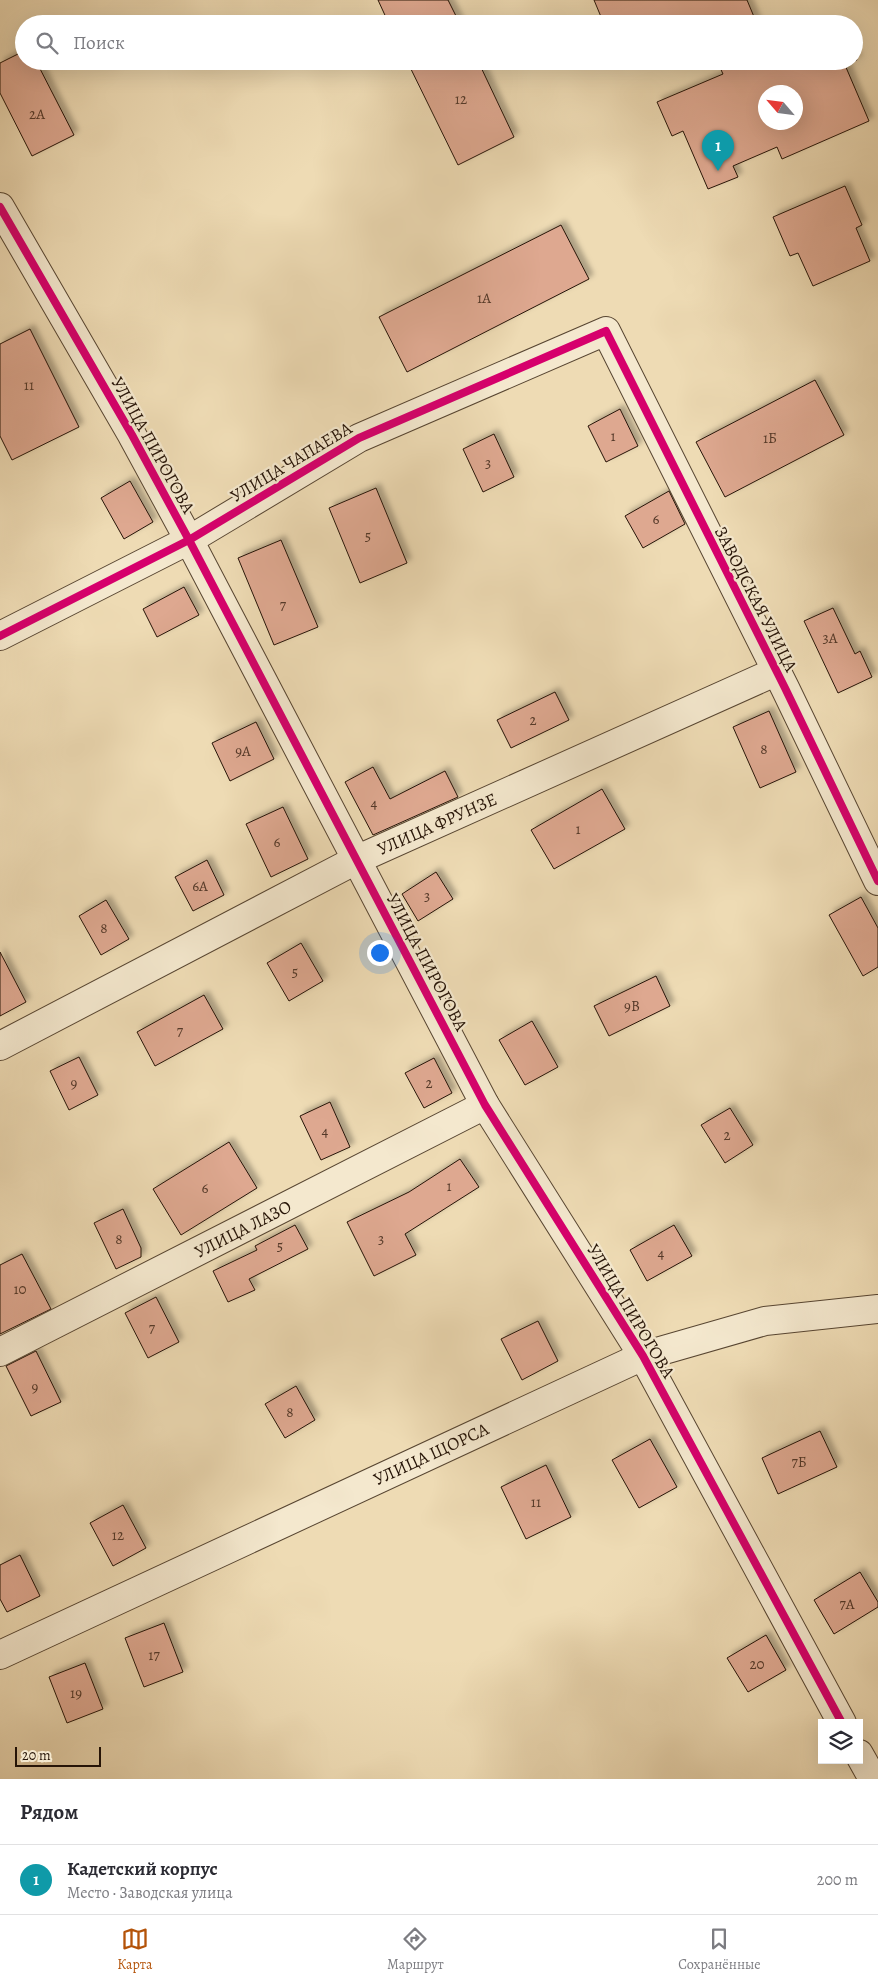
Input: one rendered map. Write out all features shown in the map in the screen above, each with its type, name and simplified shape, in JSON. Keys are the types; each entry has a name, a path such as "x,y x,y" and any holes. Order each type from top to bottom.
{"street":[{"name":"УЛИЦА ПИРОГОВА","path":"0,207 132,435 485,1105 643,1356 840,1719"},
{"name":"УЛИЦА ЧАПАЕВА","path":"0,636 188,540 359,438 606,331"},
{"name":"ЗАВОДСКАЯ УЛИЦА","path":"606,331 878,881"},
{"name":"УЛИЦА ФРУНЗЕ","path":"0,1046 356,860 775,672"},
{"name":"УЛИЦА ЛАЗО","path":"0,1352 485,1105"},
{"name":"УЛИЦА ЩОРСА","path":"0,1655 643,1356 765,1321 878,1309"},
{"path":"863,1761 873,1779"}],"building":[{"path":"378,0 448,0 456,15 385,15"},
{"path":"594,0 747,0 753,15 600,15"},
{"path":"15,56 15,70 41,70 74,135 32,156 0,93 0,63"},
{"path":"411,70 482,70 514,137 458,165"},
{"path":"721,70 847,70 869,121 782,159 777,147 733,166 738,177 708,189 683,131 672,136 657,102 723,74"},
{"path":"845,186 862,225 856,228 870,261 813,286 798,253 790,256 773,217"},
{"path":"561,225 589,279 407,372 379,317"},
{"path":"30,329 79,427 12,460 0,436 0,344"},
{"path":"815,380 844,435 725,497 696,442"},
{"path":"620,409 638,446 606,462 588,426"},
{"path":"494,434 514,477 483,492 463,449"},
{"path":"130,481 153,522 124,539 101,498"},
{"path":"376,488 407,563 360,583 329,508"},
{"path":"669,491 685,524 643,548 625,516"},
{"path":"281,540 318,627 274,645 238,558"},
{"path":"184,587 199,615 157,637 143,609"},
{"path":"833,608 855,654 860,651 872,677 838,693 804,621"},
{"path":"555,692 569,720 511,748 497,720"},
{"path":"769,711 796,772 760,788 733,727"},
{"path":"256,722 274,759 230,781 212,743"},
{"path":"373,767 390,799 445,771 458,797 373,835 345,782"},
{"path":"602,789 625,829 554,869 531,830"},
{"path":"283,807 308,859 271,877 246,824"},
{"path":"207,860 224,895 193,911 175,877"},
{"path":"436,872 453,899 418,921 402,894"},
{"path":"861,897 878,928 878,967 863,976 829,915"},
{"path":"106,900 129,939 101,955 79,916"},
{"path":"301,943 323,981 289,1001 267,963"},
{"path":"0,952 26,1002 0,1016"},
{"path":"656,976 670,1006 609,1036 594,1006"},
{"path":"204,995 223,1029 155,1066 137,1032"},
{"path":"532,1021 558,1067 525,1085 499,1040"},
{"path":"79,1057 98,1095 69,1110 50,1071"},
{"path":"434,1058 452,1093 424,1108 405,1073"},
{"path":"330,1102 350,1147 321,1160 300,1116"},
{"path":"730,1108 753,1145 725,1163 701,1125"},
{"path":"229,1142 257,1188 181,1235 153,1189"},
{"path":"460,1159 479,1187 405,1234 416,1255 374,1276 347,1222 409,1192"},
{"path":"123,1209 141,1248 141,1257 116,1269 94,1223"},
{"path":"295,1225 308,1249 249,1279 255,1290 228,1302 213,1271 257,1250 255,1246"},
{"path":"674,1225 692,1256 647,1281 630,1250"},
{"path":"22,1254 51,1309 0,1334 0,1265"},
{"path":"156,1297 179,1342 148,1358 125,1313"},
{"path":"538,1321 558,1361 522,1380 501,1339"},
{"path":"36,1351 61,1402 31,1416 6,1366"},
{"path":"296,1386 315,1420 285,1438 265,1404"},
{"path":"820,1431 837,1467 778,1494 762,1458"},
{"path":"650,1439 677,1487 639,1508 612,1460"},
{"path":"546,1465 571,1517 526,1539 501,1487"},
{"path":"123,1505 146,1548 113,1566 90,1523"},
{"path":"20,1555 40,1596 7,1612 0,1599 0,1565"},
{"path":"860,1572 878,1602 878,1607 834,1634 814,1600"},
{"path":"164,1623 183,1672 144,1687 125,1638"},
{"path":"766,1635 786,1670 748,1692 727,1658"},
{"path":"85,1663 103,1709 67,1723 49,1677"}],"cycle path":[{"path":"0,207 132,435 189,540 485,1105 643,1356 840,1719"},
{"path":"0,636 189,540 359,438 606,331 785,688 878,881"}],"place":[{"name":"Кадетский корпус","path":"718,171"}]}
